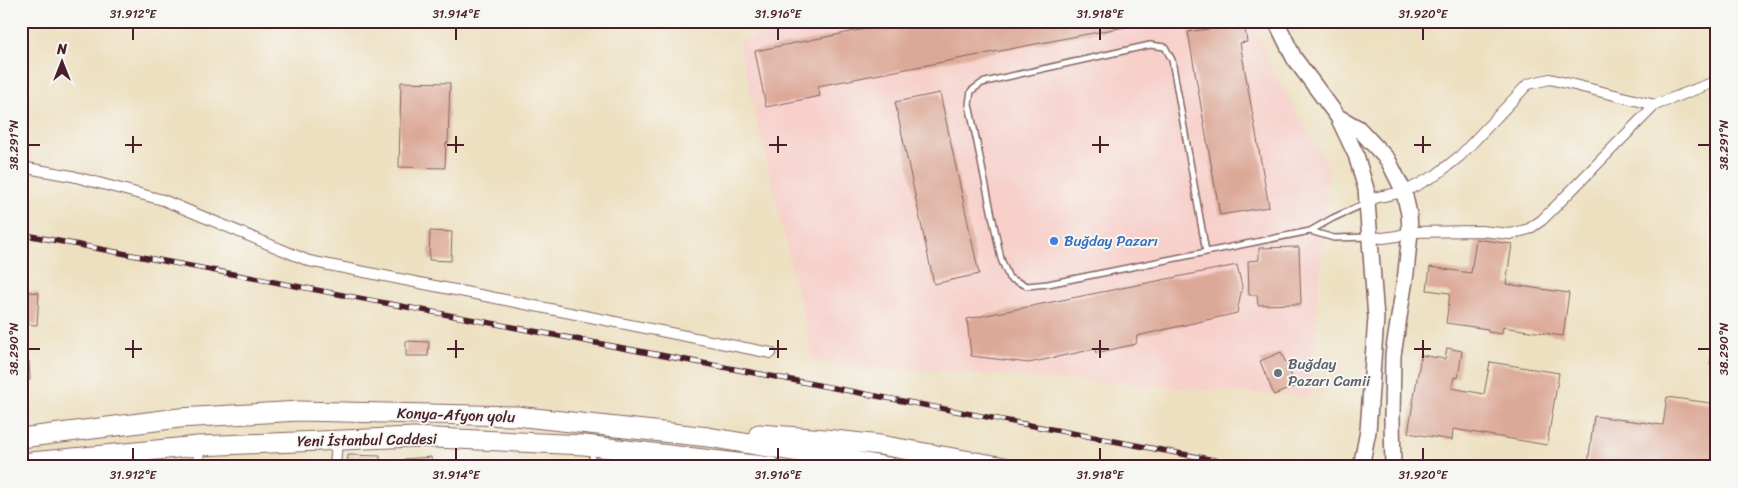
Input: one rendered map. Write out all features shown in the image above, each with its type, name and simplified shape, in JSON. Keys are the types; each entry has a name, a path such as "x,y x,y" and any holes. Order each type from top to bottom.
{"highway":[{"name":"Konya-Afyon yolu","path":"21,438 179,418 299,411 516,416 708,437 889,467"},
{"path":"708,437 763,434 825,439 880,445 1005,467"},
{"name":"Yeni İstanbul Caddesi","path":"21,463 70,462 198,446 414,437 593,446 744,466 760,465 771,467"}],"street":[{"path":"1276,21 1294,58 1338,117 1356,155 1366,189 1376,318 1368,431 1361,467"},
{"path":"1367,202 1378,197 1404,192 1436,175 1460,156 1528,84 1550,79 1655,105"},
{"path":"1370,237 1390,237 1410,232 1481,231 1510,234 1529,229 1542,220 1655,105 1717,81"},
{"path":"1338,117 1358,128 1388,160 1404,192 1409,214 1410,232 1394,355 1393,467"},
{"path":"21,167 72,176 163,200 309,261 771,353"},
{"path":"335,467 337,440"},
{"path":"198,446 199,467"}],"lane":[{"path":"1206,252 1172,60 1165,47 1150,45 1030,72 982,84 971,91 968,104 1001,259 1009,278 1027,286 1048,284 1310,231 1349,209 1367,202"},
{"path":"1310,231 1334,238 1370,237"},
{"path":"591,467 593,446"}],"shaded area":[{"name":"Buğday Pazarı","path":"815,21 1252,21 1274,73 1329,168 1310,397 814,363 738,40"}],"building":[{"path":"906,21 1150,22 818,86 820,96 766,107 755,51"},
{"path":"1244,21 1247,42 1240,43 1269,207 1220,215 1188,32 1221,27 1221,24"},
{"path":"401,82 450,83 448,143 446,143 445,168 399,167"},
{"path":"940,93 979,274 934,284 895,102"},
{"path":"430,231 452,232 451,261 429,260"},
{"path":"1476,239 1512,244 1506,284 1569,293 1563,336 1503,327 1502,334 1488,332 1488,329 1446,323 1450,293 1427,290 1430,267 1471,273"},
{"path":"1299,247 1301,304 1258,305 1257,295 1249,295 1248,261 1259,260 1259,248"},
{"path":"1237,265 1242,287 1237,313 1137,336 1136,344 1096,353 1095,349 1029,363 971,356 967,319"},
{"path":"21,291 39,293 37,325 21,324"},
{"path":"1717,332 1717,365 1710,364"},
{"path":"406,341 429,342 428,356 406,356"},
{"path":"1447,348 1462,351 1458,378 1454,377 1452,388 1484,394 1490,362 1559,373 1547,445 1453,429 1452,440 1408,433 1421,355 1445,359"},
{"name":"Buğday Pazarı Camii","path":"1281,352 1296,386 1274,395 1260,361"},
{"path":"21,361 29,361 30,380 21,380"},
{"path":"1667,397 1717,404 1717,467 1644,467 1623,464 1622,467 1612,467 1588,464 1594,416 1663,425"},
{"path":"348,455 380,456 380,467 347,467"},
{"path":"431,457 432,467 404,467 404,459"},
{"path":"141,458 142,467 115,467 114,461"}],"railway":[{"path":"21,234 1251,467"}],"place":[{"name":"Buğday Pazarı","path":"1054,241"},
{"name":"Buğday Pazarı Camii","path":"1278,373"}]}
